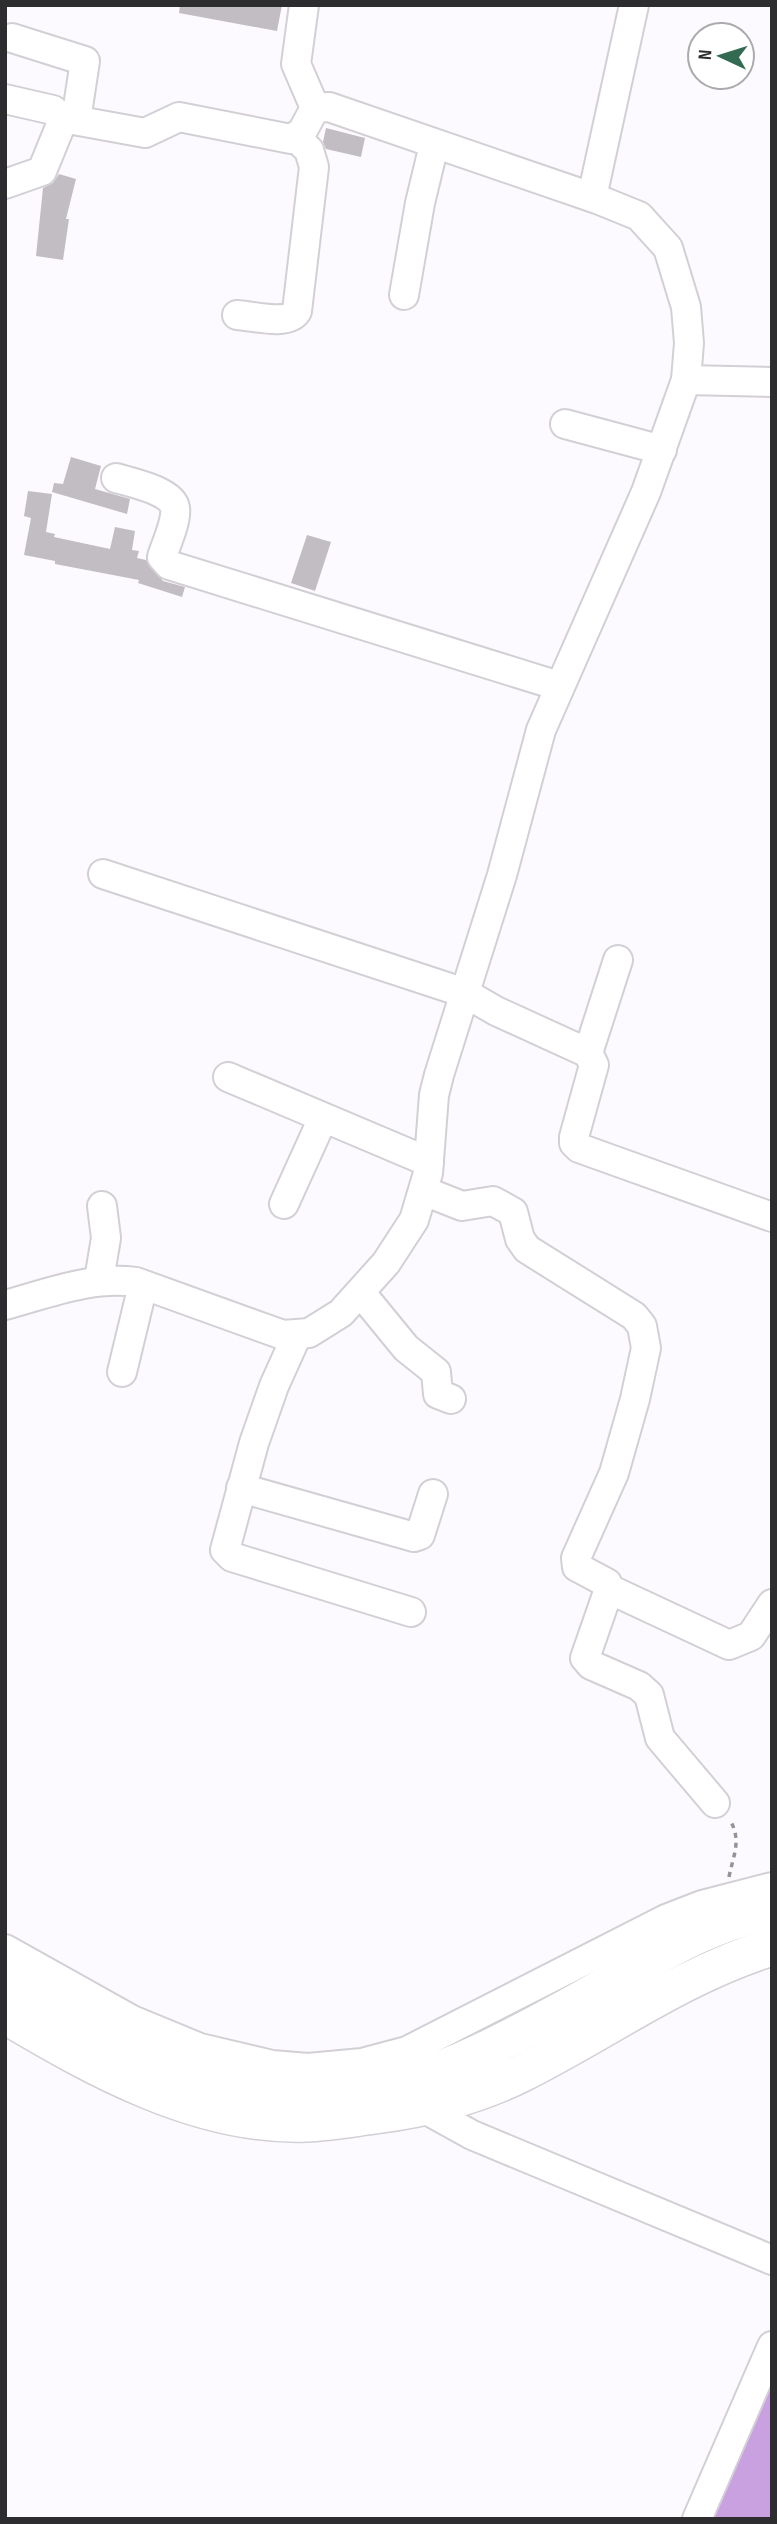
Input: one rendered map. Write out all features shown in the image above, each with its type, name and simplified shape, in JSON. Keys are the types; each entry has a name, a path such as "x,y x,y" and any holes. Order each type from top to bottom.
{"main road":[{"path":"5,2015 53,2044 139,2086 187,2104 232,2115 305,2123 496,2044 545,2019 668,1947 698,1934 772,1911"},
{"path":"5,1979 119,2045 205,2079 295,2092 376,2087 416,2079 473,2095 522,2073 659,1994 772,1947"}],"street":[{"path":"304,5 296,64 314,108"},
{"path":"592,197 634,5"},
{"path":"5,184 42,170 71,120 85,61 12,38"},
{"path":"5,99 53,110 71,120 145,133 178,117 296,138 309,150 314,167 297,311 290,318 281,319 237,315"},
{"path":"5,1305 99,1280 143,1285 283,1335 297,1335 309,1333 341,1313 386,1263 414,1220 424,1191 434,1095 502,875 529,767 559,686 662,450 686,380 689,343 686,307 668,248 639,216 592,197 329,107 314,108"},
{"path":"296,138 314,108"},
{"path":"404,296 420,203 435,145"},
{"path":"686,380 772,382"},
{"path":"565,424 662,450"},
{"path":"116,478 161,492 172,500 176,508 162,557 169,565 559,686"},
{"path":"103,874 465,993 496,1011 588,1054 594,1065 574,1143 772,1217"},
{"path":"588,1054 618,960"},
{"path":"228,1077 429,1163"},
{"path":"284,1204 323,1118"},
{"path":"424,1191 462,1206 492,1201 513,1212 520,1239 527,1248 634,1315 642,1326 646,1348 625,1440 614,1473 576,1558 577,1567 607,1583 609,1589 585,1658 591,1665 639,1686 649,1695 660,1738 695,1783 715,1803"},
{"path":"99,1280 106,1238 102,1206"},
{"path":"122,1371 143,1285"},
{"path":"361,1293 406,1348 436,1372 438,1394 451,1399"},
{"path":"297,1335 274,1386 241,1488 225,1545 227,1554 411,1612"},
{"path":"241,1488 414,1537 420,1535 433,1494"},
{"path":"609,1589 729,1645 751,1636 772,1604"},
{"path":"416,2079 666,1919 729,1897 772,1887"},
{"path":"5,1948 132,2020 213,2052 272,2065 308,2068 362,2063 416,2079 472,2134 772,2260"},
{"path":"697,2519 772,2346"}],"path":[{"path":"715,1803 727,1815 736,1838 737,1851 729,1879 729,1897"}],"shaded area":[{"path":"772,2379 772,2519 711,2519"}],"building":[{"path":"180,5 282,5 277,31 179,13"},
{"path":"326,128 365,138 361,157 326,149 323,142"},
{"path":"59,174 76,179 66,219 69,219 63,260 36,256 43,188 53,183"},
{"path":"71,457 101,466 95,489 130,499 127,514 52,492 54,483 63,484"},
{"path":"28,491 52,494 46,532 55,534 54,537 110,549 115,527 135,531 132,550 139,551 137,558 146,560 163,581 185,587 182,597 138,583 139,580 55,564 55,561 24,555 31,518 24,516"},
{"path":"307,535 331,542 315,591 291,583"}]}
